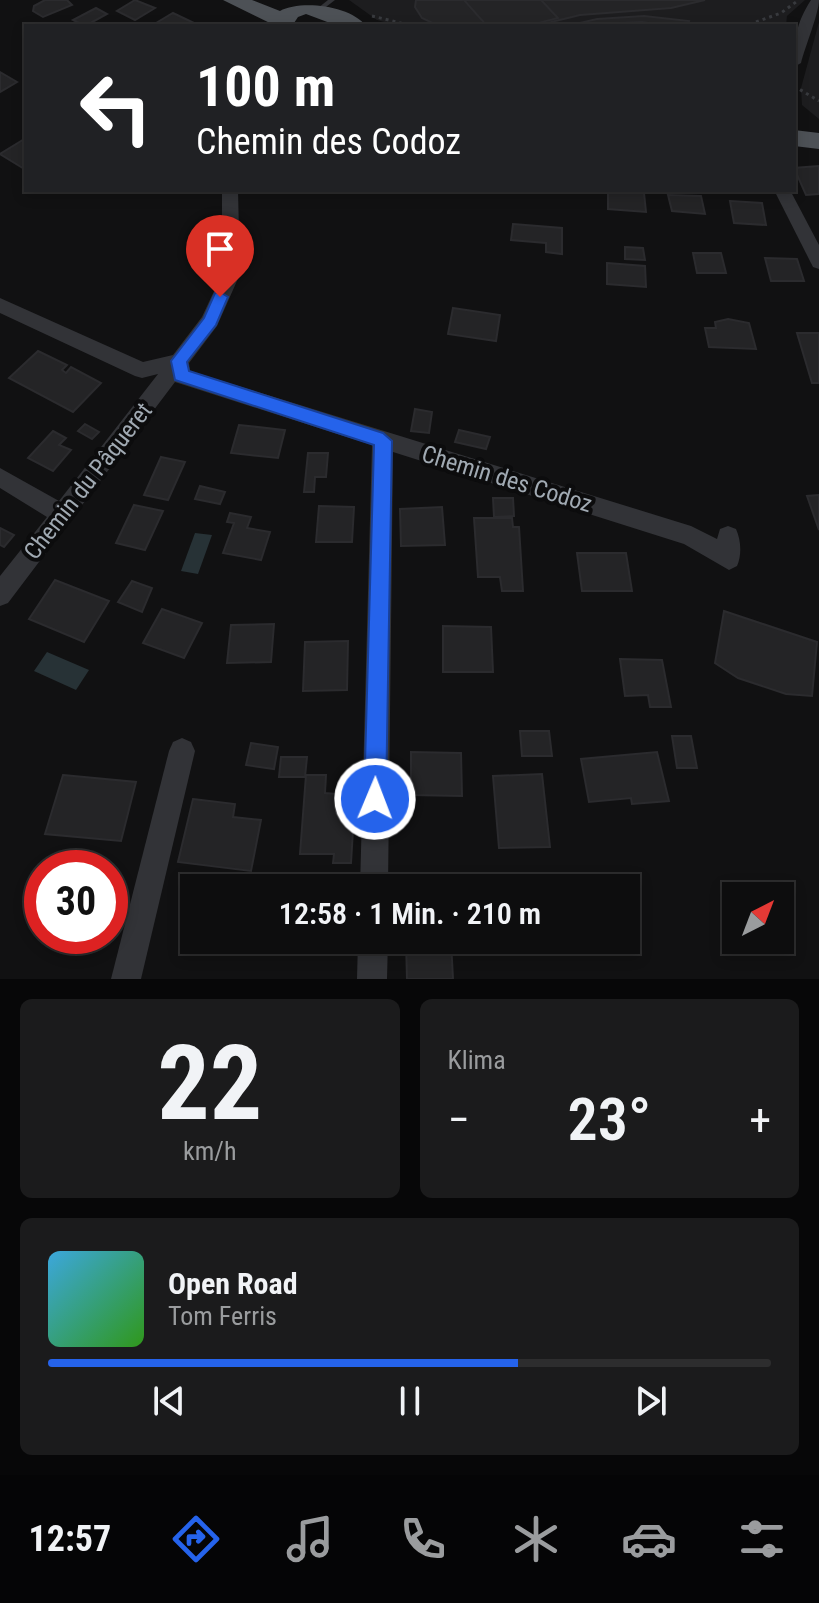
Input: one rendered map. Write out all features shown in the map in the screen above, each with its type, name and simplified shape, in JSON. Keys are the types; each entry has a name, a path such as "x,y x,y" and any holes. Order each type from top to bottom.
{"main road":[{"path":"234,0 363,21"},
{"path":"796,118 819,123"},
{"path":"796,136 819,141"}],"street":[{"path":"796,53 809,12 818,0"},
{"path":"800,34 819,38"},
{"name":"Chemin du Pâqueret","path":"0,595 210,321 231,274 230,192"},
{"path":"783,192 819,262"},
{"path":"0,305 142,370 179,361"},
{"name":"Chemin des Codoz","path":"179,361 181,376 691,536 729,559 728,536"},
{"path":"374,874 383,441"},
{"path":"0,477 63,515"},
{"path":"126,979 182,751"},
{"path":"372,979 373,954"}],"path":[{"path":"756,22 781,13 798,0"},
{"path":"363,21 393,24"},
{"path":"796,87 819,101"}],"shaded area":[{"path":"349,0 805,0 787,16 786,24 392,24 377,20"},
{"path":"819,22 819,119 802,105 801,88"},
{"path":"195,533 212,535 198,574 181,571"},
{"path":"47,652 89,670 76,690 34,671"}],"building":[{"path":"45,0 67,0 72,5 43,17 33,11 34,6"},
{"path":"135,0 155,8 135,20 117,11"},
{"path":"416,0 705,0 671,8 580,15 543,24 435,24 422,18 415,7"},
{"path":"464,0 541,0 558,18 535,24 485,24"},
{"path":"96,8 107,14 89,24 73,20"},
{"path":"173,13 196,24 154,24"},
{"path":"644,16 689,21 688,24 576,24 597,19"},
{"path":"642,22 654,24 610,24"},
{"path":"0,72 17,82 0,92"},
{"path":"24,139 24,169 0,154"},
{"path":"819,166 819,194 806,195 796,168"},
{"path":"608,192 644,193 646,212 608,209"},
{"path":"668,195 701,196 705,214 672,211"},
{"path":"730,201 762,203 766,225 734,223"},
{"path":"513,224 562,228 562,254 546,252 546,243 511,240"},
{"path":"625,247 643,248 645,260 625,259"},
{"path":"693,253 721,253 726,273 697,273"},
{"path":"765,258 797,259 804,281 771,281"},
{"path":"607,263 645,266 646,287 607,284"},
{"path":"453,308 500,315 496,341 448,334"},
{"path":"728,319 749,323 756,349 709,347 705,328 716,328 715,322"},
{"path":"797,333 819,333 819,383 812,383"},
{"path":"38,351 67,365 62,370 66,373 71,367 101,383 73,412 9,378"},
{"path":"415,409 432,412 429,433 411,431"},
{"path":"85,424 99,432 92,439 78,431"},
{"path":"239,425 285,430 278,458 231,453"},
{"path":"459,430 490,437 486,449 455,442"},
{"path":"53,431 66,438 59,445 71,450 53,471 28,458"},
{"path":"308,453 328,453 326,477 315,477 314,492 304,492"},
{"path":"161,457 185,462 168,500 144,495"},
{"path":"200,486 225,492 220,504 195,499"},
{"path":"819,495 819,530 807,496"},
{"path":"493,498 513,498 514,516 494,517"},
{"path":"134,505 163,511 145,550 116,543"},
{"path":"319,506 354,507 352,542 316,542"},
{"path":"442,507 445,545 401,546 400,509"},
{"path":"230,513 251,517 247,528 270,532 261,560 223,553 234,523 227,522"},
{"path":"474,518 512,518 513,527 519,527 523,591 502,591 500,577 478,577"},
{"path":"0,528 14,535 4,547 0,545"},
{"path":"577,553 626,553 632,591 582,591"},
{"path":"55,580 109,601 84,642 29,619"},
{"path":"132,581 152,588 142,612 118,602"},
{"path":"162,609 202,623 184,658 143,643"},
{"path":"724,611 817,642 812,696 786,694 738,678 715,663"},
{"path":"274,624 271,662 227,663 231,625"},
{"path":"443,626 491,627 493,672 443,672"},
{"path":"348,641 347,690 303,691 305,642"},
{"path":"620,659 662,660 671,707 650,707 648,695 625,696"},
{"path":"520,731 549,731 552,756 522,756"},
{"path":"672,736 691,736 697,768 677,768"},
{"path":"251,743 278,747 274,769 246,765"},
{"path":"411,752 461,753 462,796 411,795"},
{"path":"657,752 669,801 632,804 631,798 589,802 581,759"},
{"path":"281,757 307,757 305,777 279,777"},
{"path":"542,774 550,847 499,848 493,776"},
{"path":"63,775 136,782 121,841 45,834"},
{"path":"306,775 326,775 325,793 336,794 336,813 354,813 351,863 333,863 334,854 300,854"},
{"path":"193,799 235,804 233,817 261,820 251,871 178,862"},
{"path":"406,954 452,954 453,979 407,979"}],"route":[{"path":"220,297 210,321 179,361 181,376 383,441 375,799"}]}
